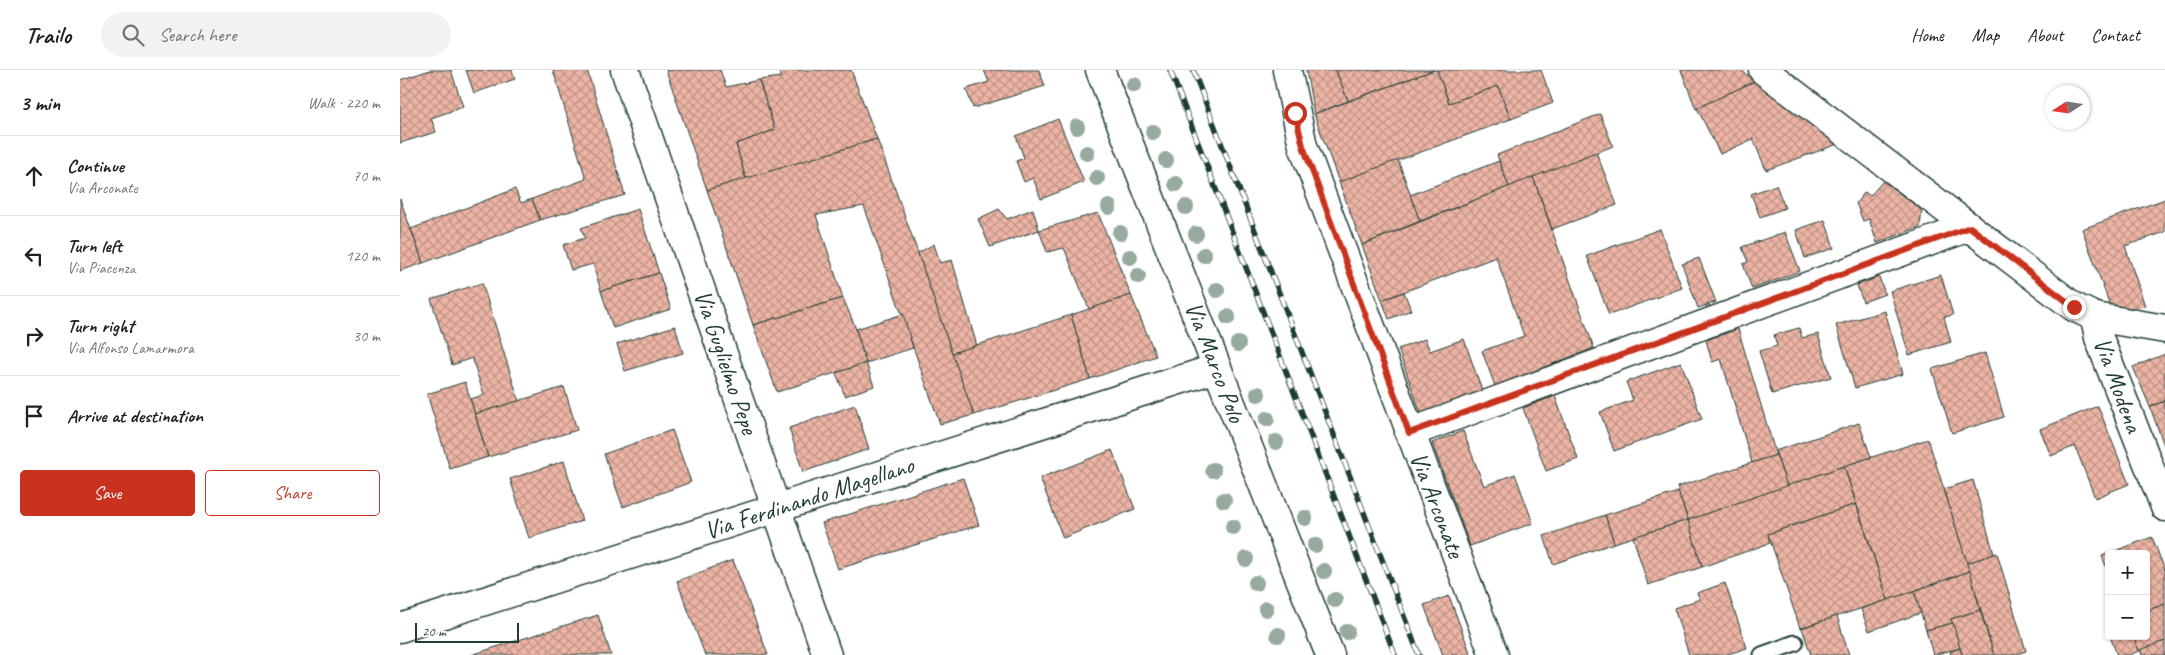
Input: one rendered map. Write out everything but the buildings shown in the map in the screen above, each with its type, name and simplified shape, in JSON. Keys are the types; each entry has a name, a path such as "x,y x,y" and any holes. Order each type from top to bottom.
{"street":[{"name":"Via Guglielmo Pepe","path":"625,70 827,655"},
{"name":"Via Marco Polo","path":"1100,70 1330,655"},
{"name":"Via Arconate","path":"1286,70 1303,146 1409,433 1494,655"},
{"path":"1762,70 2074,307 2095,317 2165,329"},
{"path":"1409,433 1970,227"},
{"name":"Via Modena","path":"2095,317 2099,338 2165,507"},
{"name":"Via Ferdinando Magellano","path":"400,628 1217,368"}],"lane":[{"path":"1762,655 1795,644"}],"railway":[{"path":"1170,70 1395,655"},
{"path":"1193,70 1419,655"}],"route":[{"path":"1295,113 1303,146 1409,433 1970,227 2074,307"}]}
